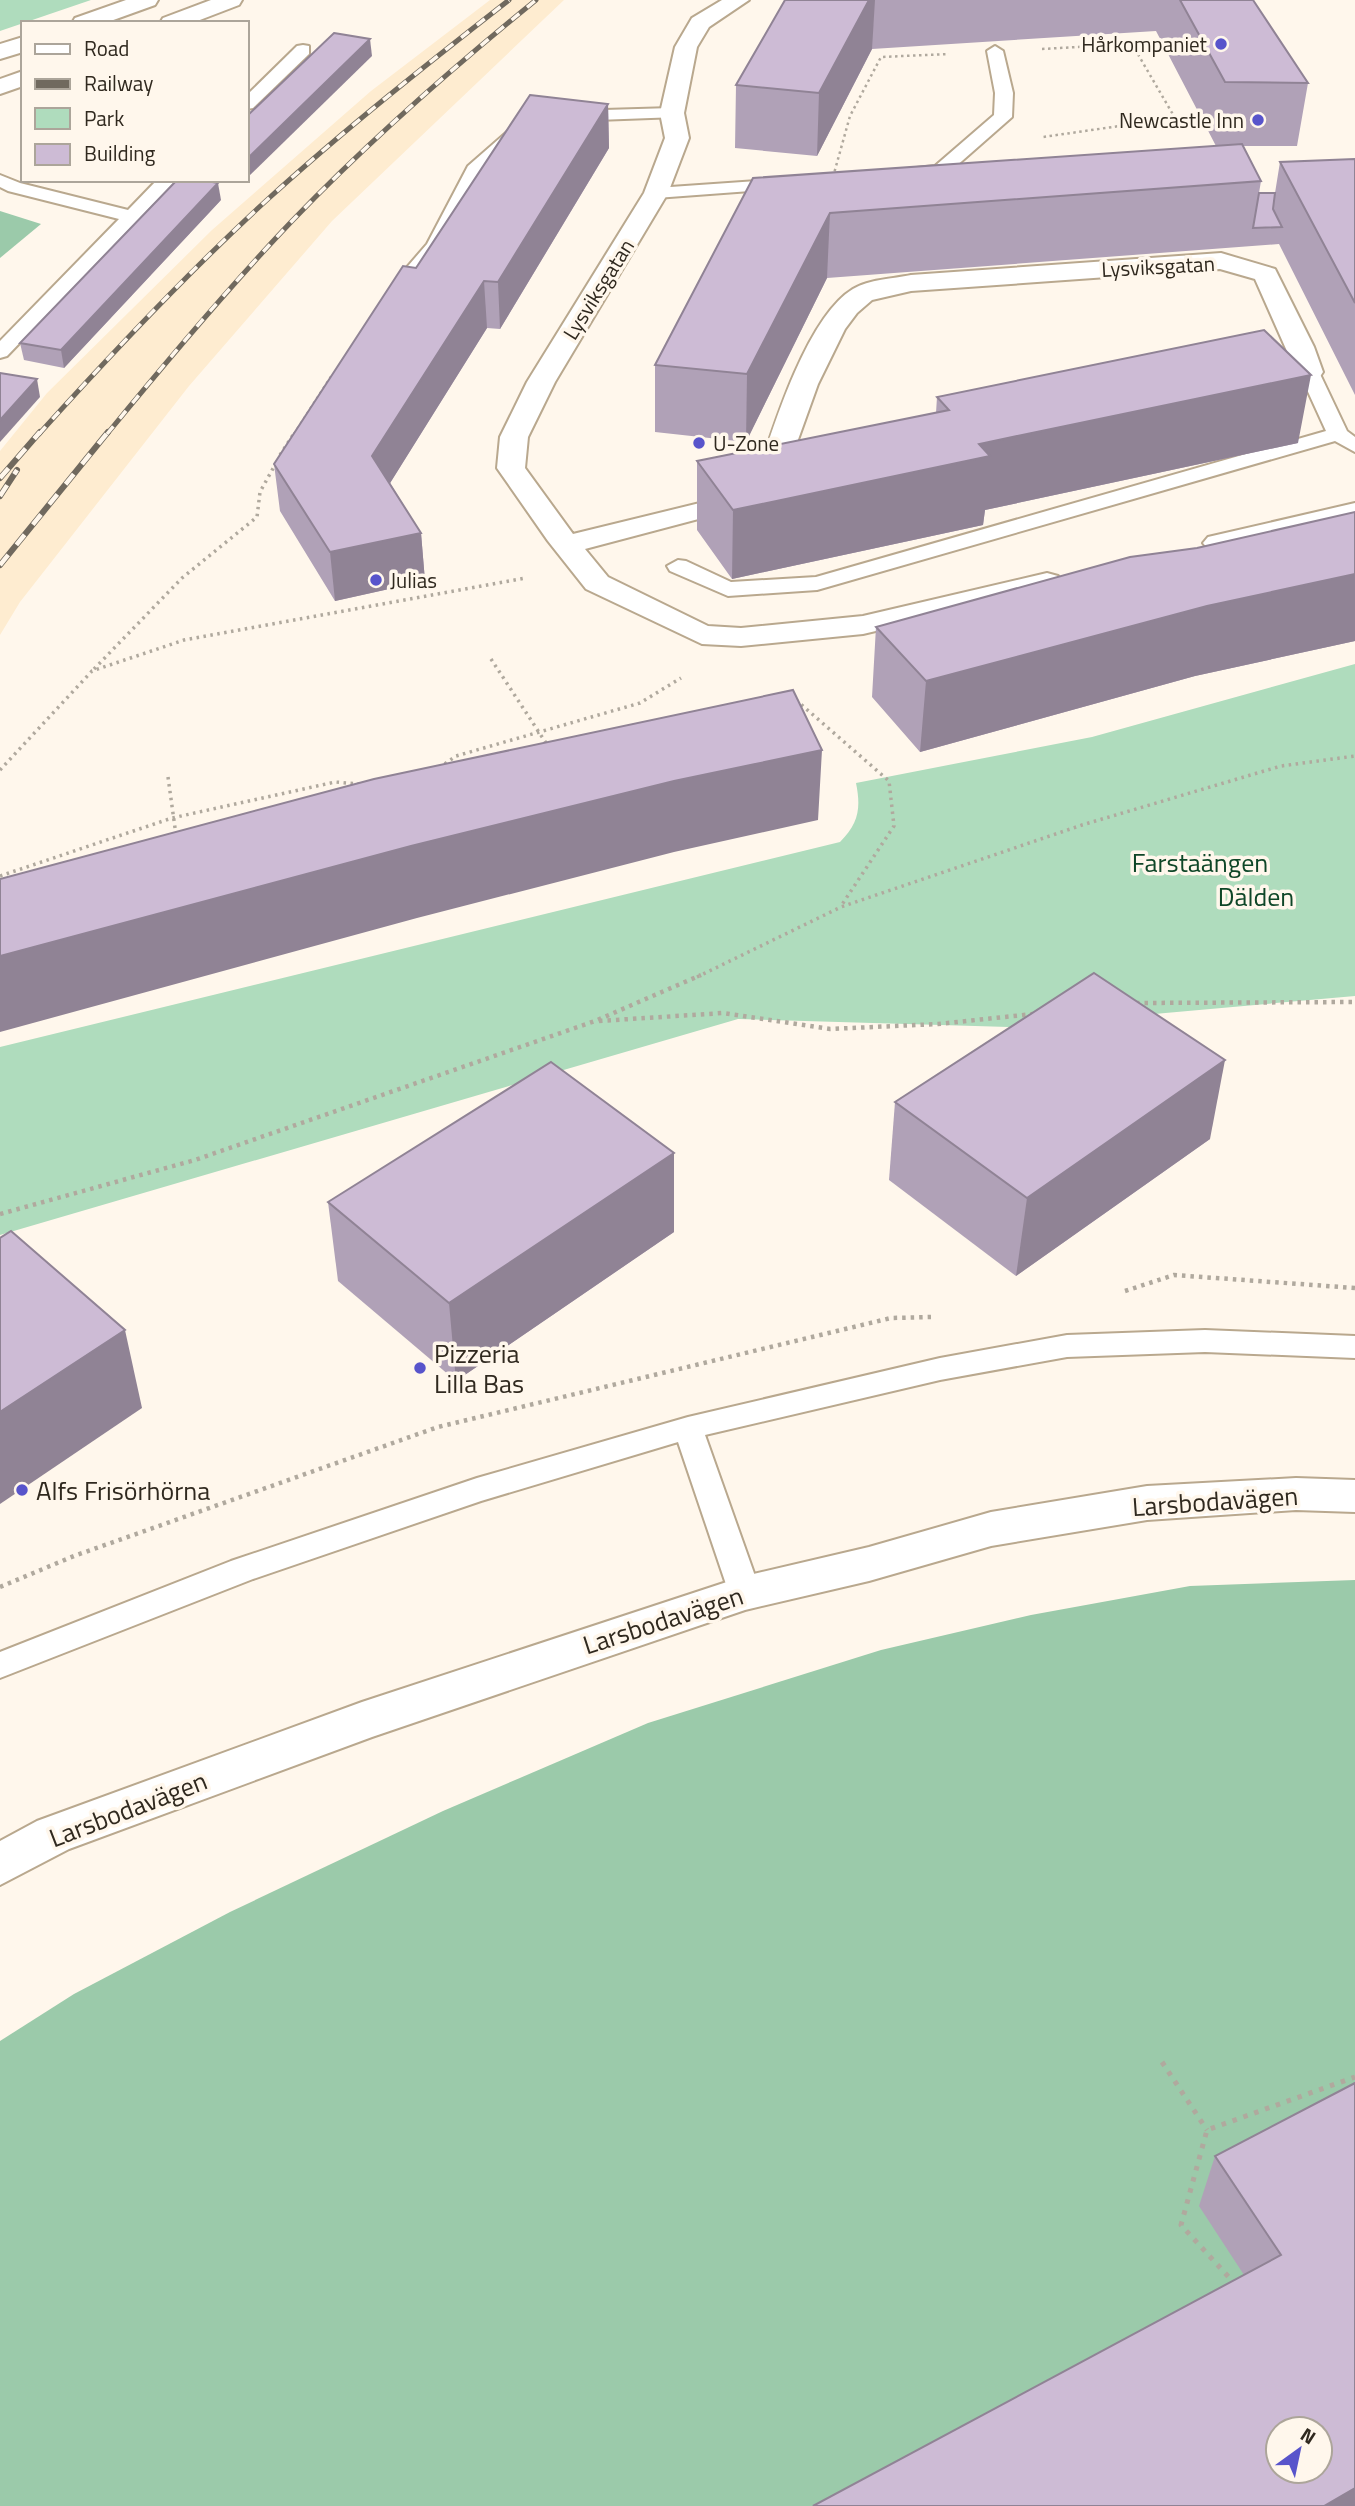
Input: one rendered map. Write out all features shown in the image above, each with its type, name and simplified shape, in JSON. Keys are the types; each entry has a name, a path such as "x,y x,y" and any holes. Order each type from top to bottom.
{"street":[{"path":"89,21 147,0"},
{"path":"176,21 231,0"},
{"name":"Lysviksgatan","path":"738,0 699,23 686,47 672,113 677,138 656,192 541,382 514,437 511,468 597,583 702,635 741,637 863,625 1074,576"},
{"path":"0,52 21,45"},
{"path":"0,87 21,79"},
{"name":"Lysviksgatan","path":"566,545 780,489 793,406 838,318 863,295 911,283 1221,261 1266,274 1301,348 1309,372"},
{"path":"1229,389 1309,372"},
{"path":"1194,548 1355,512"},
{"name":"Larsbodavägen","path":"0,1865 52,1835 362,1721 745,1593 991,1529 1147,1503 1296,1494 1355,1496"}],"lane":[{"path":"248,103 303,50"},
{"path":"899,174 940,171 1003,117 1004,93 995,51"},
{"path":"401,312 411,272 435,246 477,166 521,128 550,121 620,113 672,113"},
{"path":"0,180 14,187 130,216"},
{"path":"656,192 831,181"},
{"path":"0,352 165,182"},
{"path":"678,566 728,589 817,583 1347,440 1309,372"},
{"path":"2,1665 242,1570 477,1490 688,1428 940,1369 1068,1346 1205,1341 1355,1347"},
{"path":"688,1428 745,1593"}],"path":[{"path":"831,181 850,116 881,57 1132,44 1175,118 1041,137 973,142"},
{"path":"0,770 182,578 257,517 260,492 292,432 370,320 396,317 401,312"},
{"path":"92,671 184,640 585,568"},
{"path":"437,769 456,756 640,703 680,680 702,635"},
{"path":"491,659 552,753"},
{"path":"793,697 889,781 894,826 841,907"},
{"path":"0,1214 195,1160 595,1021 653,998 841,907 1082,825 1268,770 1355,756"},
{"path":"168,777 172,818 178,841"},
{"path":"0,876 172,818 335,782 362,784"},
{"path":"1125,1004 1355,1002"},
{"path":"595,1021 723,1013 830,1028 938,1024 1045,1013"},
{"path":"1162,2062 1207,2130 1181,2225 1246,2292"},
{"path":"1207,2130 1355,2077"}],"shaded area":[{"path":"490,0 564,0 332,221 189,386 20,602 0,635 0,451 47,393 212,230 371,91"}],"green space":[{"path":"0,0 91,0 29,21 21,21 21,24 0,31"},
{"path":"0,211 41,224 0,258"},
{"name":"Farstaängen","path":"1355,664 1355,996 1009,1027 738,1019 0,1235 0,1047 840,842 857,815 856,783 1092,737"},
{"path":"1355,1580 1355,2125 1263,2303 888,2506 0,2506 0,2041 74,1994 230,1912 443,1811 648,1723 881,1650 1031,1615 1190,1586"}],"building":[{"path":"785,0 869,0 819,93 736,85"},
{"path":"1180,0 1253,0 1308,83 1225,82"},
{"path":"334,33 370,39 248,158 248,115"},
{"path":"530,95 608,104 498,282 484,281 372,456 421,533 330,552 274,464 403,266 416,268"},
{"path":"1242,144 1261,181 830,213 747,374 655,365 753,178"},
{"path":"1355,159 1355,303 1280,162"},
{"path":"175,182 218,183 61,350 20,343"},
{"path":"1259,193 1275,193 1273,209 1282,227 1253,228"},
{"path":"1264,330 1311,375 979,444 990,456 733,510 697,461 949,410 937,397"},
{"path":"0,373 37,379 0,420"},
{"path":"1355,512 1355,574 1207,606 926,681 876,627 1130,557 1197,548"},
{"path":"793,690 822,750 674,781 411,846 0,956 0,879 374,779"},
{"path":"1094,973 1225,1060 1027,1198 895,1102"},
{"path":"551,1062 674,1153 449,1303 328,1202"},
{"path":"11,1231 125,1330 0,1412 0,1238"},
{"path":"1355,2083 1355,2488 1324,2506 813,2506 1281,2255 1215,2156"}],"railway":[{"path":"39,434 150,314 268,199 356,122 509,0"},
{"path":"107,434 220,299 321,192 411,107 536,0"},
{"path":"0,478 40,432"},
{"path":"0,565 108,432"},
{"path":"0,496 17,470"}],"place":[{"name":"Hårkompaniet","path":"1221,44"},
{"name":"Newcastle Inn","path":"1258,120"},
{"name":"U-Zone","path":"699,443"},
{"name":"Julias","path":"376,580"},
{"name":"Pizzeria Lilla Bas","path":"420,1368"},
{"name":"Alfs Frisörhörna","path":"22,1490"}],"park label":[{"name":"Dälden","path":"1256,896"}]}
